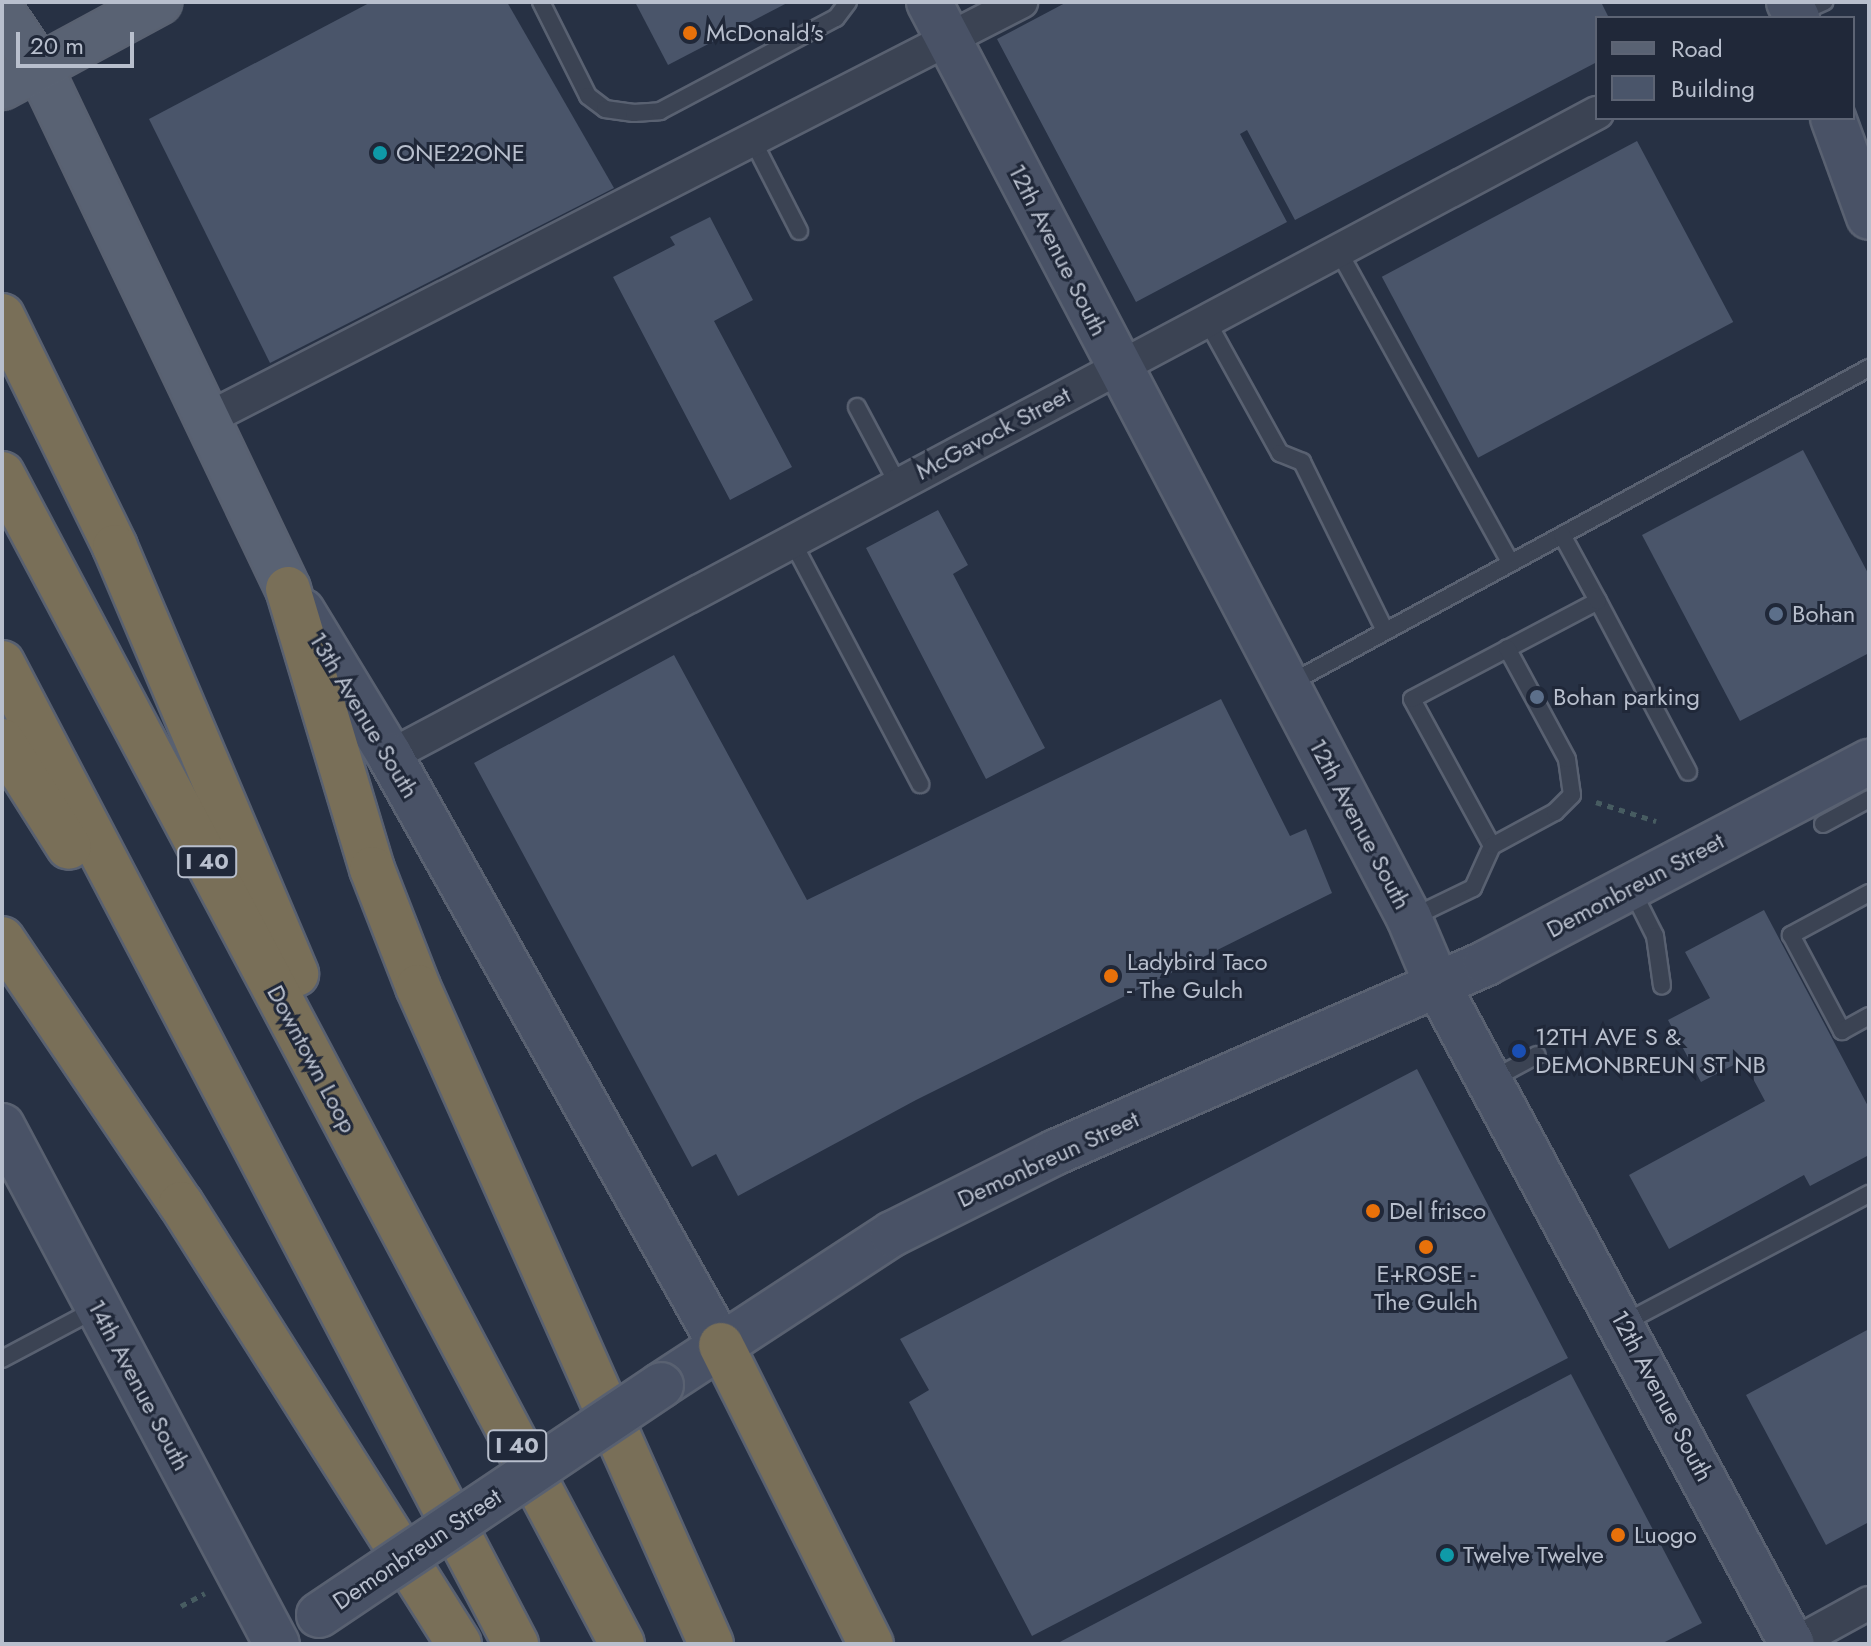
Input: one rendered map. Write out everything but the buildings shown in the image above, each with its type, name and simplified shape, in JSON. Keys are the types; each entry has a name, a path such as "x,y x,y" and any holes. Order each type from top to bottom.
{"highway":[{"path":"2,316 115,547 412,1249"},
{"name":"Downtown Loop","path":"2,474 622,1644"},
{"path":"288,589 372,869 418,987 711,1644"},
{"path":"2,663 516,1644"},
{"path":"2,741 246,1128"},
{"path":"2,939 181,1204 459,1644"},
{"path":"721,1345 871,1644"}],"main road":[{"path":"21,77 159,2"},
{"name":"12th Avenue South","path":"929,2 1409,918 1437,984 1624,1323 1793,1644"},
{"name":"13th Avenue South","path":"2,12 21,77 207,419 288,589 390,756 721,1345"},
{"path":"1834,120 1869,217"},
{"name":"Demonbreun Street","path":"277,1644 661,1385 892,1234 1056,1152 1437,984 1630,888 1869,762"},
{"name":"14th Avenue South","path":"2,1126 277,1644"}],"street":[{"path":"207,419 1021,2"},
{"name":"McGavock Street","path":"390,756 1595,114"},
{"path":"1793,1644 1869,1603"}],"lane":[{"path":"541,2 588,96 605,109 634,113 660,111 836,18 848,2"},
{"path":"753,141 799,231"},
{"path":"1339,252 1511,563"},
{"path":"1207,321 1280,453 1302,462 1385,631"},
{"path":"1287,685 1869,368"},
{"path":"857,407 898,484"},
{"path":"1562,535 1688,772"},
{"path":"792,541 920,784"},
{"path":"1492,846 1412,699 1598,601"},
{"path":"1409,918 1473,888 1492,846 1555,812 1572,795 1567,759 1507,648"},
{"path":"1823,824 1869,799"},
{"path":"1630,888 1655,936 1662,986"},
{"path":"1869,893 1791,935 1842,1031 1869,1016"},
{"path":"1490,1080 1537,1055"},
{"path":"1624,1323 1869,1194"},
{"path":"2,1359 98,1308"}],"path":[{"path":"1572,795 1656,821"}],"place":[{"name":"McDonald's","path":"690,33"},
{"name":"ONE22ONE","path":"380,153"},
{"name":"Bohan","path":"1776,614"},
{"name":"Bohan parking","path":"1537,697"},
{"name":"Ladybird Taco - The Gulch","path":"1111,976"},
{"name":"12TH AVE S & DEMONBREUN ST NB","path":"1519,1051"},
{"name":"Del frisco","path":"1373,1211"},
{"name":"E+ROSE - The Gulch","path":"1426,1247"},
{"name":"Luogo","path":"1618,1535"},
{"name":"Twelve Twelve","path":"1447,1555"}]}
